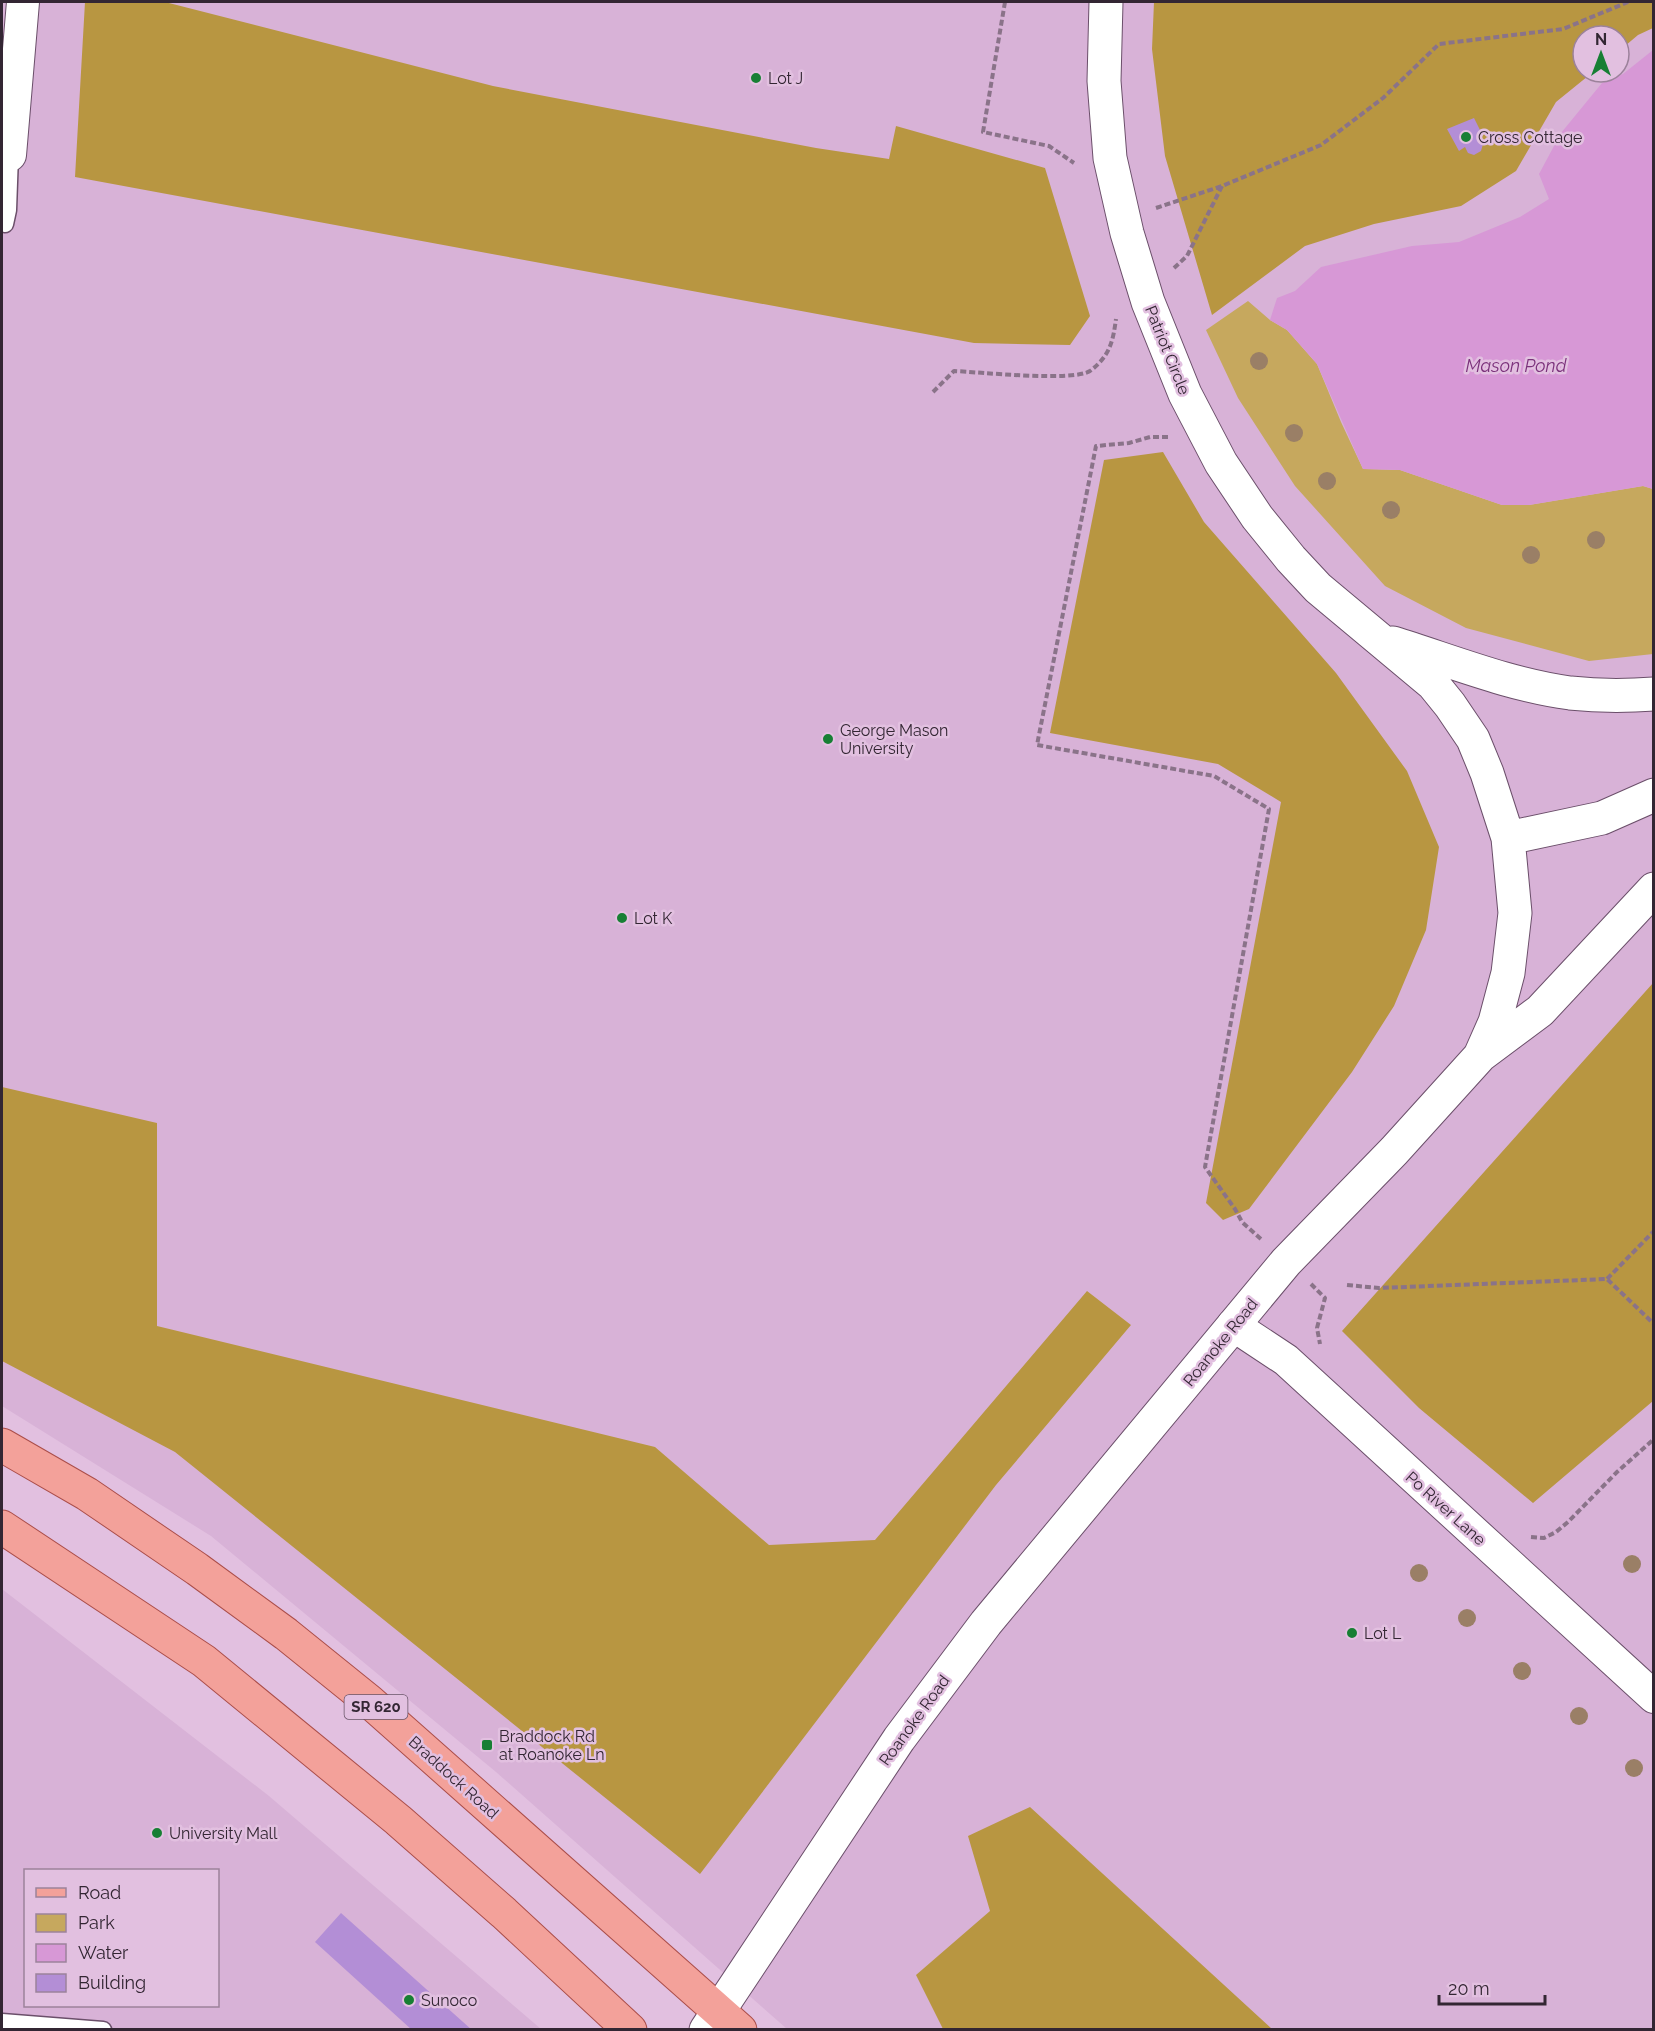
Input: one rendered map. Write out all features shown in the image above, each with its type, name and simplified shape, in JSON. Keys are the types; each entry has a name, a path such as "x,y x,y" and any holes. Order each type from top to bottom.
{"main road":[{"name":"Braddock Road","path":"2,1445 87,1494 197,1569 286,1634 369,1701 722,2023"},
{"path":"2,1527 204,1661 398,1820 504,1913 630,2030"}],"street":[{"path":"6,154 23,2"},
{"name":"Patriot Circle","path":"1106,2 1104,81 1110,158 1127,233 1148,302 1185,394 1221,463 1257,517 1318,588 1374,637"},
{"path":"1374,637 1518,682 1570,692 1610,696 1653,694"},
{"name":"Roanoke Road","path":"722,2023 899,1740 986,1623 1286,1262 1394,1151 1479,1056 1495,1022 1508,973 1515,913 1508,838 1487,773 1473,739 1462,722 1433,684 1374,637"},
{"path":"1508,838 1602,818 1653,795"},
{"path":"1479,1056 1540,1011 1653,889"},
{"name":"Po River Lane","path":"1233,1325 1286,1360 1653,1697"}],"lane":[{"path":"5,224 8,210 6,154"},
{"path":"2,2022 102,2030"}],"path":[{"path":"1005,2 983,132 1049,146 1076,164"},
{"path":"1152,209 1222,186 1321,145 1383,98 1439,44 1563,29 1628,2"},
{"path":"1168,272 1187,256 1222,186"},
{"path":"933,392 954,371 1058,376 1088,372 1104,357 1113,342 1116,312"},
{"path":"1167,437 1150,437 1128,443 1096,446 1037,745 1214,776 1269,809 1205,1167 1242,1222 1325,1298 1317,1328 1321,1353"},
{"path":"1347,1286 1379,1288 1607,1280 1653,1231"},
{"path":"1607,1280 1653,1324"},
{"path":"1529,1537 1544,1538 1556,1532 1653,1439"}],"shaded area":[{"name":"George Mason University","path":"2,2 1653,2 1653,2029 787,2029 496,1772 211,1536 2,1406"},
{"path":"85,2 165,2 493,86 816,148 889,159 896,126 1045,168 1090,316 1070,345 974,343 75,177"},
{"path":"1154,2 1653,2 1653,28 1631,41 1631,24 1571,24 1571,84 1578,84 1556,102 1516,171 1461,206 1374,224 1305,246 1212,315 1165,156 1152,49"},
{"path":"1163,452 1204,522 1336,673 1407,771 1439,847 1426,930 1394,1006 1352,1072 1249,1209 1223,1220 1206,1203 1281,802 1218,764 1050,733 1104,460"},
{"path":"1653,983 1653,1401 1533,1503 1419,1408 1342,1331"},
{"path":"2,1087 157,1123 157,1326 655,1447 769,1545 875,1540 1087,1291 1131,1325 996,1485 700,1874 175,1452 2,1361"},
{"name":"University Mall","path":"2,1589 269,1796 541,2029 2,2029"},
{"path":"1030,1807 1272,2029 943,2029 916,1975 990,1911 968,1836"}],"green space":[{"path":"1248,301 1270,320 1287,330 1317,364 1363,469 1400,470 1502,505 1529,505 1643,486 1653,489 1653,654 1589,661 1466,628 1385,586 1295,486 1238,398 1206,330"}],"water":[{"name":"Mason Pond","path":"1653,50 1653,489 1643,486 1529,505 1502,505 1400,470 1363,469 1317,364 1287,330 1270,320 1277,298 1295,291 1321,267 1412,246 1459,242 1520,217 1549,199 1539,174 1561,133 1601,84 1631,84 1631,68"}],"building":[{"name":"Cross Cottage","path":"1474,118 1483,136 1480,137 1483,144 1481,151 1474,155 1468,153 1465,147 1459,151 1447,129"},
{"name":"Sunoco","path":"341,1913 472,2030 412,2030 315,1942"}],"place":[{"name":"Lot J","path":"756,78"},
{"name":"Cross Cottage","path":"1466,137"},
{"name":"George Mason University","path":"828,739"},
{"name":"Lot K","path":"622,918"},
{"name":"Lot L","path":"1352,1633"},
{"name":"Braddock Rd at Roanoke Ln","path":"487,1745"},
{"name":"University Mall","path":"157,1833"},
{"name":"Sunoco","path":"409,2000"}]}
